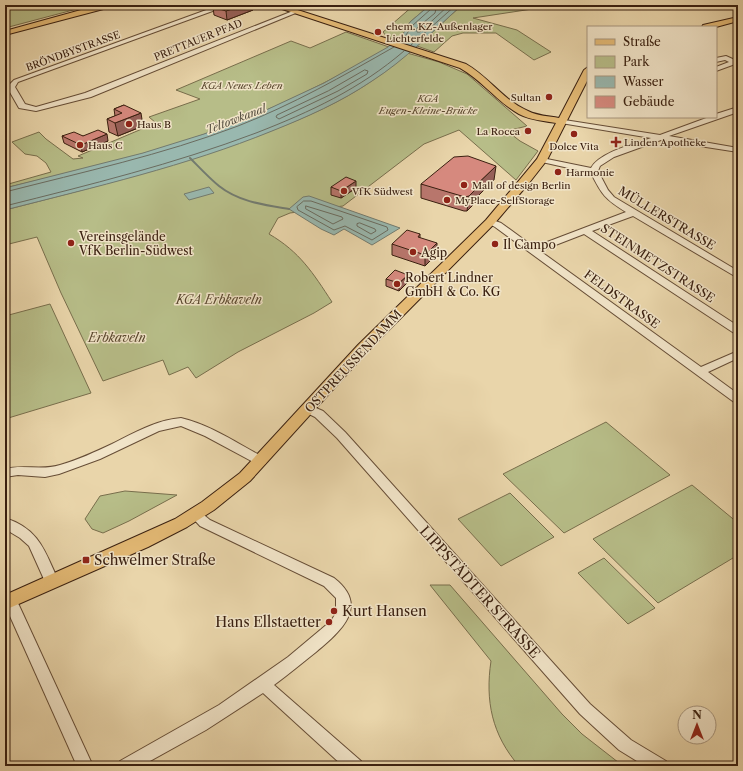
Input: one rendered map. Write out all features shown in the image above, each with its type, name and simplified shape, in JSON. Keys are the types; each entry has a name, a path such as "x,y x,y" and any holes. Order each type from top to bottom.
{"main road":[{"path":"5,33 108,5"},
{"path":"274,5 469,69 524,113 534,117 561,121"},
{"path":"710,26 738,19"},
{"name":"OSTPREUSSENDAMM","path":"7,602 142,542 195,514 226,493 245,477 368,344 423,287 490,222 542,160 587,72"}],"street":[{"name":"BRÖNDBYSTRASSE","path":"108,87 75,99 43,108 31,109 22,106 11,87 16,82 76,58 138,38 226,5"},
{"name":"PRETTAUER PFAD","path":"108,87 295,12"},
{"path":"717,60 726,58 735,62 717,69"},
{"path":"717,117 738,109"},
{"path":"542,160 594,171 603,160 611,155 713,118"},
{"path":"561,121 738,150"},
{"name":"MÜLLERSTRASSE","path":"594,171 598,182 607,195 738,275"},
{"path":"533,250 634,212"},
{"name":"FELDSTRASSE","path":"490,222 498,225 738,399"},
{"name":"STEINMETZSTRASSE","path":"584,230 738,331"},
{"path":"700,372 738,354"},
{"name":"LIPPSTÄDTER STRASSE","path":"309,409 319,414 341,435 585,709 625,745 660,766"},
{"path":"5,473 13,471 45,473 58,471 162,427 181,422 195,427 261,461"},
{"path":"126,766 202,724 263,684 302,655 336,626 345,609 345,600 337,588 313,574 205,523 195,514"},
{"path":"5,523 25,534 34,543 52,582"},
{"path":"7,602 85,766"},
{"path":"263,684 355,766"}],"green space":[{"path":"5,5 92,5 5,28"},
{"path":"414,5 430,5 410,22 403,34 397,40 387,37 383,32"},
{"path":"462,5 577,5 570,8 552,6 473,18 517,30 551,52 534,60 496,33 463,33 452,36 434,52 417,46"},
{"name":"KGA Neues Leben","path":"346,32 389,47 322,84 276,106 229,125 131,157 5,188 5,185 51,172 46,163 37,156 25,154 12,142 39,132 73,159 83,158 78,156 156,123 149,117 200,99 176,90 291,41 310,48"},
{"path":"407,53 439,62 467,74 527,126 507,131 520,141 538,151 516,180 459,130 424,144 343,206 290,213 278,218 269,234 298,256 312,272 332,302 314,313 238,352 196,378 188,367 169,375 163,360 103,381 61,293 37,237 5,245 5,210 195,158 277,128 317,111 355,92 373,80"},
{"path":"50,304 91,393 5,419 5,316"},
{"path":"606,422 670,475 564,533 503,474"},
{"path":"692,485 738,523 738,555 658,603 593,539"},
{"path":"125,491 177,495 129,521 103,533 92,529 85,519 100,496"},
{"path":"510,493 554,537 501,566 458,519"},
{"path":"604,558 655,608 628,624 578,573"},
{"path":"430,585 450,585 562,714 582,734 623,766 519,766 502,742 493,717 489,690 491,661"}],"water":[{"path":"430,5 462,5 396,64 360,89 324,109 240,144 207,155 140,175 5,210 5,188 143,153 204,134 264,111 324,83 388,47 403,34 410,22"},
{"path":"209,187 214,193 189,200 184,194"},
{"path":"309,196 400,228 372,245 344,229 334,235 321,229 289,209 303,197"}],"building":[{"path":"218,5 243,5 226,11 213,7"},
{"path":"124,105 141,113 115,123 107,119 122,113 114,109"},
{"path":"98,130 107,134 81,145 62,136 74,132 83,136"},
{"path":"468,156 496,166 473,188 476,189 469,196 465,197 421,184 454,157"},
{"path":"346,177 356,181 341,191 331,187"},
{"path":"407,230 420,234 418,237 437,243 425,255 392,244"},
{"path":"395,270 408,275 399,283 386,279"}],"waterway":[{"path":"190,158 215,183 235,196 252,202 289,209"}],"place":[{"name":"ehem. KZ-Außenlager Lichterfelde","path":"378,32"},
{"name":"Sultan","path":"549,97"},
{"name":"Haus B","path":"129,124"},
{"name":"La Rocca","path":"528,131"},
{"name":"Dolce Vita","path":"574,134"},
{"name":"Linden Apotheke","path":"616,142"},
{"name":"Haus C","path":"80,145"},
{"name":"Harmonie","path":"558,172"},
{"name":"Mall of design Berlin","path":"464,185"},
{"name":"VfK Südwest","path":"344,191"},
{"name":"MyPlace-SelfStorage","path":"447,200"},
{"name":"Vereinsgelände VfK Berlin-Südwest","path":"71,243"},
{"name":"Il Campo","path":"495,244"},
{"name":"Agip","path":"413,252"},
{"name":"Robert Lindner GmbH & Co. KG","path":"397,284"},
{"name":"Schwelmer Straße","path":"86,560"},
{"name":"Kurt Hansen","path":"334,611"},
{"name":"Hans Ellstaetter","path":"329,622"}],"park label":[{"name":"KGA Eugen-Kleine-Brücke","path":"428,104"},
{"name":"KGA Erbkaveln","path":"219,299"},
{"name":"Erbkaveln","path":"117,337"}],"water label":[{"name":"Teltowkanal","path":"236,119"}]}
